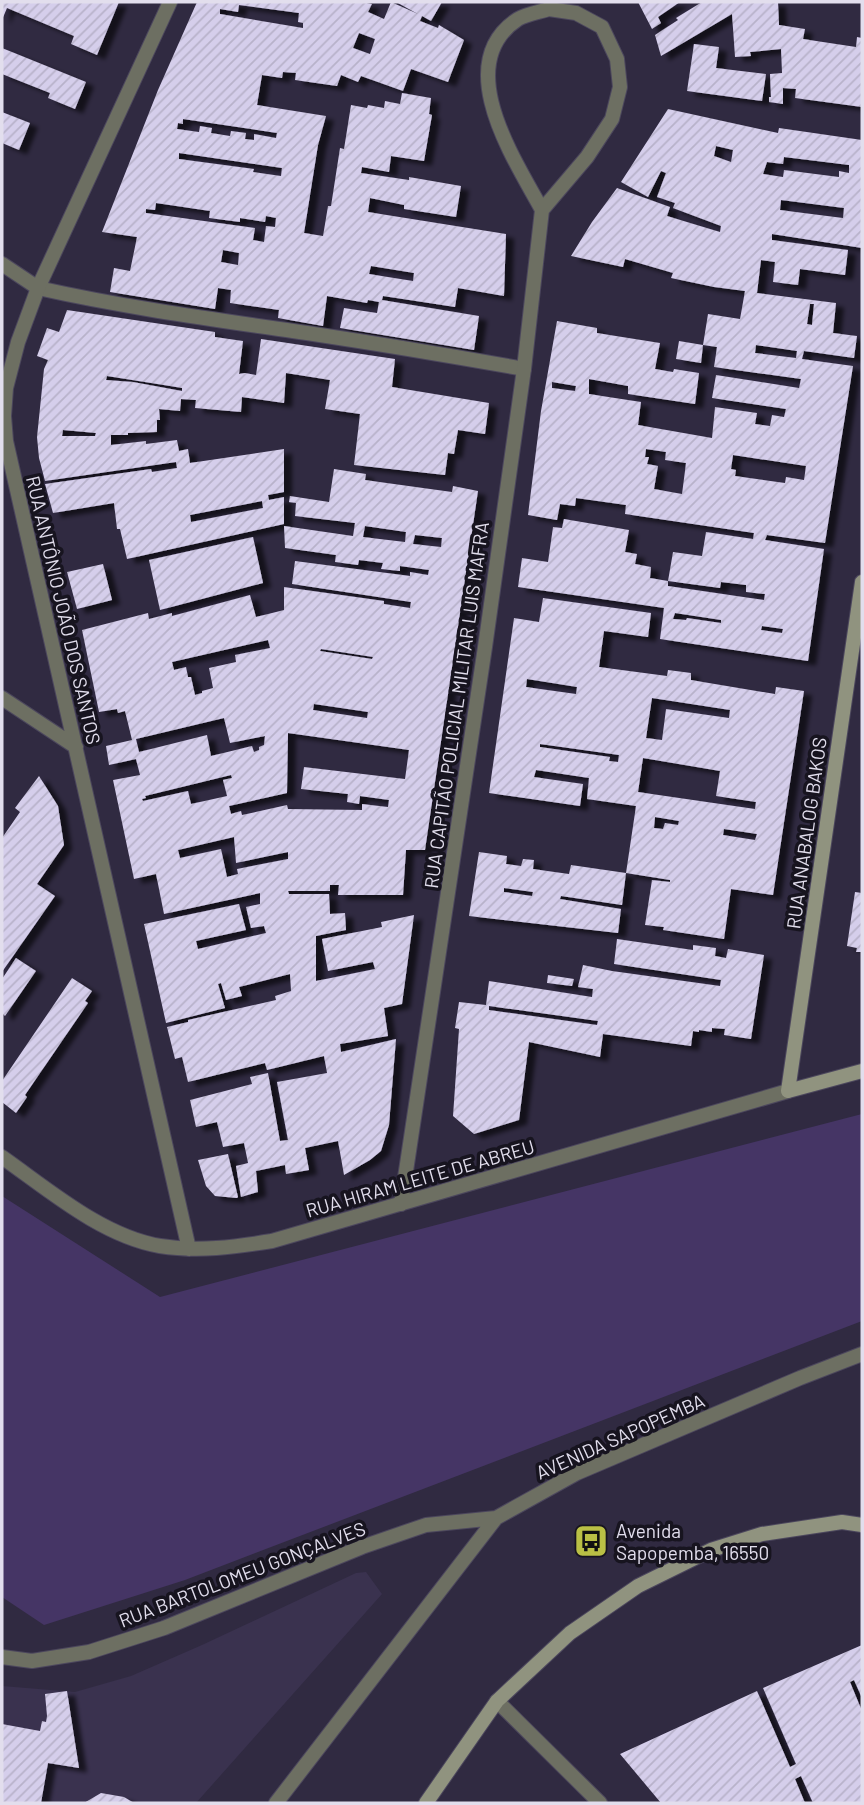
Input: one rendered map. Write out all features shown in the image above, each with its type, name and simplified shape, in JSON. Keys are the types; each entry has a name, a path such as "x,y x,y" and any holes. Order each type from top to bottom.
{"main road":[{"name":"RUA ANABALOG BAKOS","path":"788,1091 862,582"},
{"name":"RUA HIRAM LEITE DE ABREU","path":"788,1091 862,1071"},
{"path":"426,1803 497,1701 570,1633 638,1586 711,1550 762,1534 862,1518"},
{"path":"842,1522 862,1525"}],"street":[{"name":"RUA ANTÔNIO JOÃO DOS SANTOS","path":"170,2 37,288 18,342 6,388 4,416 6,440 188,1249"},
{"path":"550,9 576,13 602,27 617,59 620,87 612,119 587,157 542,210 504,140 493,108 488,81 489,59 500,36 519,18 550,9"},
{"name":"RUA CAPITÃO POLICIAL MILITAR LUIS MAFRA","path":"401,1204 485,647 524,369 542,210"},
{"path":"2,264 37,288 81,298 187,317 427,351 524,369"},
{"path":"2,698 76,747"},
{"name":"RUA HIRAM LEITE DE ABREU","path":"2,1157 83,1214 127,1236 158,1245 188,1249 221,1248 272,1241 788,1091"},
{"name":"AVENIDA SAPOPEMBA","path":"276,1803 496,1518 577,1473 862,1354"},
{"name":"RUA BARTOLOMEU GONÇALVES","path":"2,1657 32,1661 89,1652 164,1628 426,1525 496,1518"},
{"path":"497,1701 600,1803"}],"shaded area":[{"path":"862,1114 862,1321 185,1580 44,1625 2,1597 2,1196 160,1297"},
{"path":"366,1572 382,1594 196,1803 2,1803 2,1686 75,1692 131,1676 356,1573"}],"building":[{"path":"2,2 119,2 97,55 71,44 74,36 7,8 2,20"},
{"path":"197,2 361,2 372,4 368,12 384,19 391,2 418,14 396,2 442,2 431,21 422,16 420,21 438,28 439,25 464,40 448,82 411,69 403,91 361,76 358,82 341,75 337,86 295,80 296,73 283,72 282,78 262,75 257,105 326,116 318,145 304,233 323,236 328,206 331,206 340,148 344,149 351,105 384,108 385,101 400,104 402,93 431,98 429,114 432,115 424,161 391,156 389,172 362,167 361,173 409,180 409,177 461,186 456,217 404,209 404,205 370,198 368,212 506,234 504,296 458,288 455,307 383,296 382,300 479,316 474,350 340,328 344,308 377,313 379,302 368,300 367,303 327,296 323,326 278,318 279,310 230,303 231,290 218,288 215,309 110,292 114,268 130,271 137,237 102,232 158,90","holes":["239,5 299,13 298,22 303,23 303,28 220,14 220,9 238,12","359,33 375,39 370,54 353,48","183,119 277,133 276,138 254,134 254,140 245,139 246,133 231,131 230,136 211,133 212,128 200,126 199,132 177,129 178,123 183,124","179,153 282,168 281,176 253,172 254,169 179,159","156,203 210,211 209,218 240,222 240,218 265,222 266,216 276,218 275,227 266,226 264,242 253,240 255,228 146,213 146,209 155,210","223,250 239,253 238,265 221,262","371,266 414,273 413,281 369,274"]},
{"path":"638,2 680,2 658,17 661,23 652,29"},
{"path":"702,2 778,2 779,25 805,29 803,39 856,47 857,37 862,38 862,107 795,98 796,89 783,88 783,104 769,102 770,74 782,73 781,49 750,52 751,56 735,57 732,14 661,56 655,35"},
{"path":"694,44 719,47 716,68 766,74 762,101 687,91"},
{"path":"2,48 86,82 75,109 48,98 50,93 2,74"},
{"path":"668,109 778,133 779,128 862,140 862,248 772,234 772,240 848,250 845,275 800,269 798,285 773,282 775,262 761,260 757,293 836,303 833,333 857,336 854,358 804,351 802,359 853,366 825,543 767,535 765,540 824,549 808,661 660,639 664,608 518,587 522,558 548,562 553,527 562,528 564,519 629,530 625,552 637,554 635,564 651,567 650,578 668,581 673,552 702,556 706,532 753,539 754,533 625,514 626,505 576,498 575,506 560,504 557,520 528,515 541,411 557,321 597,328 597,333 660,343 655,369 699,373 695,404 628,394 628,386 589,379 589,394 641,402 638,425 712,438 715,407 757,413 755,424 770,426 772,415 784,417 786,409 712,398 716,375 799,388 801,379 714,367 717,347 703,345 708,314 740,319 745,291 671,278 673,273 625,259 623,267 571,256 617,188 670,207 667,216 720,232 721,226 673,208 675,203 657,197 666,173 661,171 648,197 621,182","holes":["716,146 733,150 731,162 714,156","784,157 849,165 849,173 839,171 839,177 784,170 783,177 763,174 767,162 783,164","781,200 844,208 843,218 780,210","810,304 814,304 812,325 807,324","756,345 797,351 796,358 755,353","552,382 576,386 575,391 552,388","646,449 666,452 665,460 686,463 682,494 654,489 658,466 647,464 649,457 645,457","733,455 806,466 804,480 786,477 785,483 735,476 736,470 731,469","668,581 720,588 721,582 746,585 746,592 765,594 764,600 668,586","675,613 721,620 721,623 687,618 673,619","762,626 783,629 782,633 761,630"]},
{"path":"2,112 30,123 19,150 2,143"},
{"path":"67,310 215,332 215,337 243,341 239,374 256,375 261,339 395,359 392,387 489,403 485,434 458,430 454,454 448,453 445,475 354,465 360,414 325,409 330,380 286,373 284,403 242,397 241,412 195,408 196,400 181,399 180,411 159,409 157,432 111,435 111,445 177,440 179,451 188,449 190,463 284,449 284,492 268,495 269,500 284,497 284,524 127,559 120,529 117,529 114,503 53,513 45,484 151,469 152,472 177,468 176,462 45,481 37,437 44,369 48,360 37,356 47,328 59,332","holes":["107,376 182,388 182,391 106,380","63,430 96,433 95,436 62,436","262,501 263,508 191,522 190,515"]},
{"path":"679,341 703,345 701,363 676,359"},
{"path":"334,469 366,474 365,480 452,492 453,486 478,491 425,850 406,850 403,895 338,895 339,885 330,885 330,891 288,891 289,894 329,894 330,914 345,913 346,930 316,936 316,981 375,969 373,962 328,971 322,939 382,927 381,922 414,915 402,1004 384,1008 388,1036 340,1044 341,1052 396,1039 389,1125 381,1151 344,1175 338,1141 305,1148 309,1170 286,1174 285,1165 256,1171 258,1192 241,1197 236,1166 248,1163 244,1143 223,1147 217,1122 196,1127 190,1100 252,1084 250,1077 268,1073 280,1141 288,1140 277,1082 327,1073 324,1056 267,1070 265,1063 188,1082 182,1057 175,1059 167,1027 276,1000 275,996 291,991 290,974 239,987 242,996 226,1000 221,983 218,984 225,1008 166,1023 144,924 239,904 246,930 196,941 198,949 266,933 264,926 251,928 246,907 260,904 260,893 164,914 156,874 134,879 113,780 140,775 136,759 109,765 106,746 132,740 125,711 118,713 117,709 99,712 82,630 148,613 149,619 172,613 172,616 250,595 256,617 284,610 284,587 384,601 384,604 410,608 411,602 292,584 295,561 410,576 410,572 428,575 429,570 400,566 400,571 381,569 383,563 359,560 358,565 335,562 336,555 285,548 284,526 353,536 355,523 295,516 296,503 289,502 290,496 329,502","holes":["365,526 406,532 405,542 363,537","415,535 442,538 441,547 413,544","268,640 270,648 235,655 236,662 209,668 213,688 202,693 195,695 186,667 174,670 172,662","320,651 373,657 372,659","314,704 368,712 367,718 313,710","224,718 230,743 265,736 264,745 254,752 252,746 211,756 207,735 139,752 136,739","288,733 409,750 405,779 304,767 301,789 348,794 347,802 359,804 360,796 389,800 388,807 362,804 362,810 288,809 287,805 242,815 241,811 231,814 229,806 287,793","231,775 232,778 223,780 227,796 191,804 188,791 143,801 142,799 146,798 145,796","234,837 236,863 288,852 288,859 237,869 238,874 227,877 221,849 180,858 178,850"]},
{"path":"253,537 263,583 160,610 149,560"},
{"path":"103,564 112,600 77,609 67,572"},
{"path":"543,598 651,613 648,637 604,631 599,667 667,676 668,670 691,673 691,680 775,694 776,687 804,691 773,895 731,889 724,939 645,925 652,880 670,880 626,873 636,806 587,799 589,778 536,770 534,777 583,784 580,806 489,793 514,618 539,622","holes":["527,679 577,687 576,694 526,687","652,698 730,710 729,718 666,709 662,740 646,738","540,744 619,755 618,762 609,761 610,757 540,747","643,758 720,771 716,796 756,802 755,809 638,792","655,817 679,821 678,825 665,823 663,829 654,828","724,829 757,834 755,840 723,835"]},
{"path":"39,776 58,806 64,845 37,884 55,896 2,972 2,838 20,812 15,808"},
{"path":"479,852 507,856 506,864 521,866 523,859 534,860 533,869 569,874 571,865 626,873 622,905 561,896 560,899 621,909 618,933 469,916","holes":["504,888 533,892 532,896 504,892"]},
{"path":"855,892 862,893 862,952 856,952 857,948 847,946"},
{"path":"617,939 693,950 693,945 716,948 715,956 726,958 728,949 764,955 751,1039 724,1035 725,1029 712,1028 712,1032 693,1031 691,1046 603,1034 600,1057 529,1042 519,1120 474,1134 453,1116 459,1029 455,1028 459,1002 486,1005 489,981 592,997 593,989 578,987 583,965 720,986 721,980 614,964","holes":["489,1006 598,1021 597,1025 489,1010"]},
{"path":"16,958 36,971 5,1016 2,1013 2,979"},
{"path":"548,975 574,979 572,986 547,983"},
{"path":"72,978 92,991 85,1001 88,1003 25,1095 27,1097 16,1113 2,1102 2,1081"},
{"path":"228,1154 237,1198 215,1196 206,1186 198,1160"},
{"path":"862,1645 862,1698 854,1680 850,1682 862,1711 862,1803 813,1803 801,1776 795,1779 805,1803 661,1803 620,1754 757,1691 790,1767 796,1764 763,1688"},
{"path":"67,1691 79,1768 48,1763 41,1803 2,1803 2,1724 40,1731 42,1721 46,1722 47,1716 45,1694"},
{"path":"101,1793 124,1797 134,1803 84,1803"}],"place":[{"name":"Avenida Sapopemba, 16550","path":"591,1541"}]}
